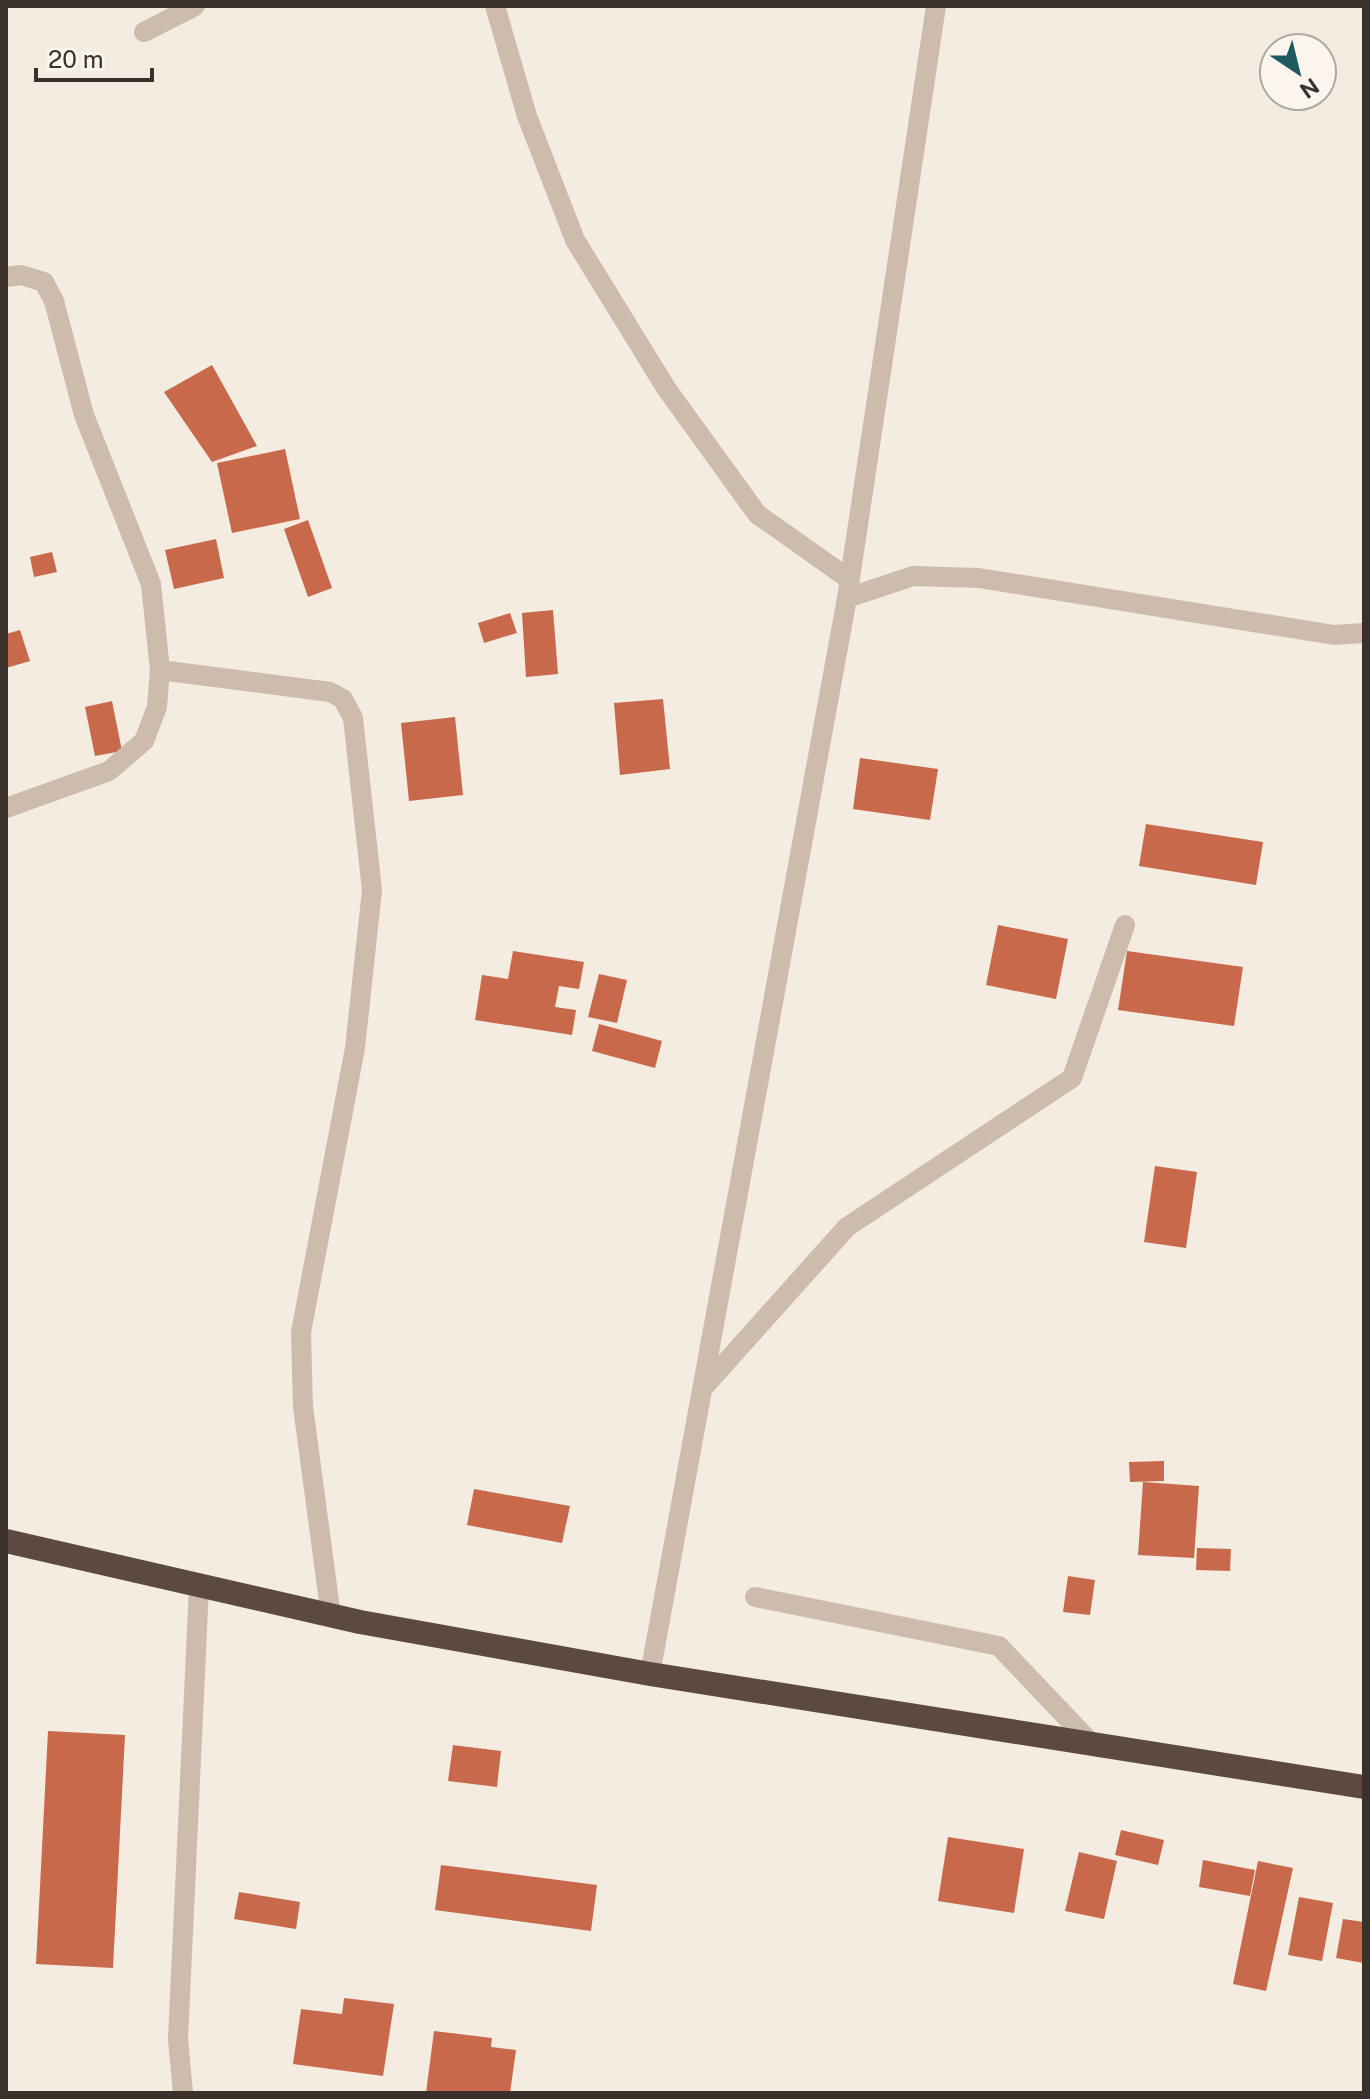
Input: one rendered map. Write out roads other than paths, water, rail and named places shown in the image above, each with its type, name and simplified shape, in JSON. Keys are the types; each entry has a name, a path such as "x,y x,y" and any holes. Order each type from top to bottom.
{"highway":[{"path":"6,1541 331,1616 650,1674 1364,1787"}],"street":[{"path":"144,32 195,6"},
{"path":"495,6 527,116 575,240 657,374 757,514 848,588 913,576 979,578 1334,635 1364,633"},
{"path":"650,1674 848,588 936,6"},
{"path":"6,277 21,275 44,282 54,301 84,415 151,584 160,670 157,707 144,741 109,771 6,808"},
{"path":"160,670 330,692 343,699 353,718 372,890 355,1048 301,1332 303,1407 331,1616"},
{"path":"702,1389 847,1227 1072,1078 1125,925"},
{"path":"183,2093 178,2039 199,1587"},
{"path":"755,1597 999,1646 1092,1744"}]}
